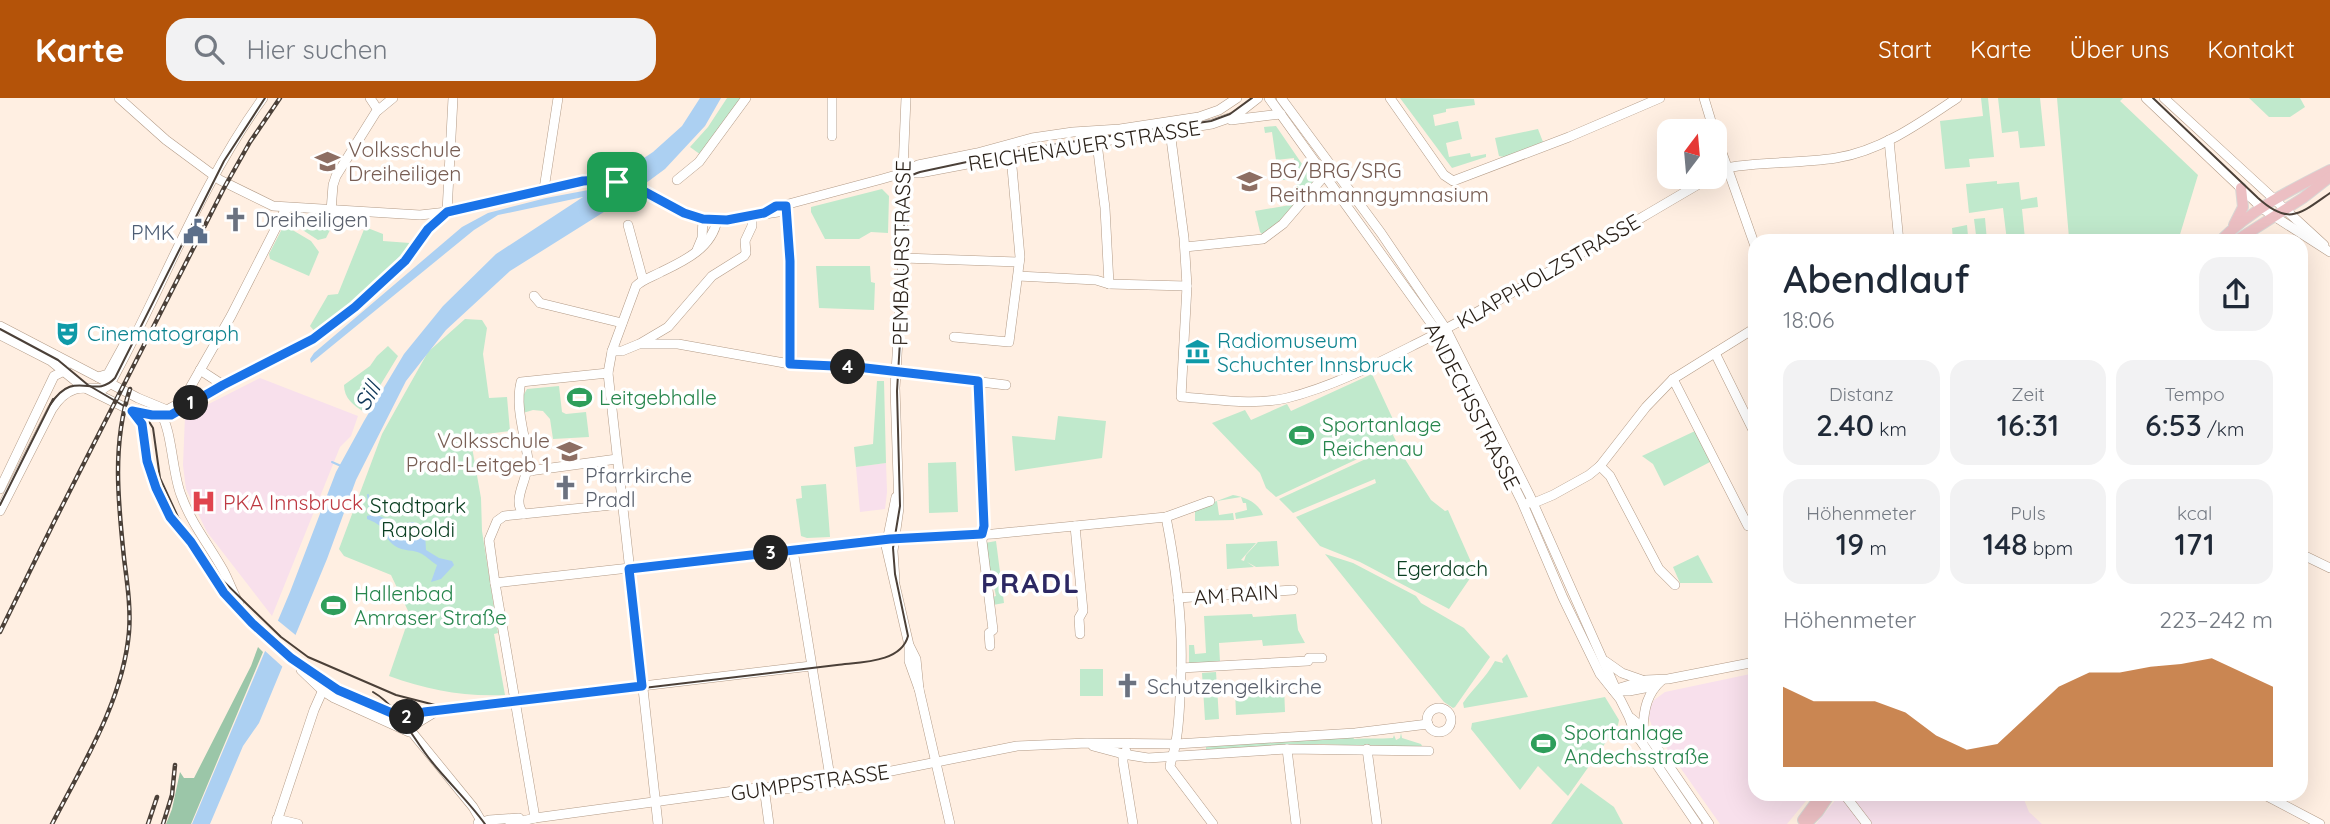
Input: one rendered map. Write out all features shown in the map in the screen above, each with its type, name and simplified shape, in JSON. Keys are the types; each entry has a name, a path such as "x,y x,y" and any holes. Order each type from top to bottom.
{"main road":[{"path":"2233,234 2263,209 2330,170"},
{"path":"2238,234 2274,217 2330,177"},
{"path":"2230,234 2243,207 2241,188"},
{"path":"1803,824 1818,801"},
{"path":"1803,824 1818,812 1825,801"}],"street":[{"name":"REICHENAUER STRASSE","path":"119,98 166,140 215,176 273,206 420,215 447,212 583,181 601,180 631,185 684,213 717,220 752,216 776,206 786,206 903,173 918,165 1038,137 1120,129 1199,117 1224,107 1237,98"},
{"path":"0,511 54,405 68,391 83,387 103,389 110,384 215,176 263,98"},
{"path":"370,98 378,110"},
{"path":"331,211 335,178 378,110 393,98"},
{"path":"0,335 51,361 83,387 132,411 167,414 313,339 355,307 405,261 428,229 447,212 453,98"},
{"path":"544,189 558,98"},
{"path":"677,180 699,162 746,98"},
{"path":"832,98 832,136"},
{"name":"PEMBAURSTRASSE","path":"906,98 904,258 895,388 899,515 890,539 895,581 909,645 916,659 919,689 950,824"},
{"name":"REICHENAUER STRASSE","path":"903,173 920,173 1226,121 1240,114 1258,98"},
{"name":"ANDECHSSTRASSE","path":"1269,98 1381,233 1437,313 1474,409 1522,502 1603,681 1616,692"},
{"name":"ANDECHSSTRASSE","path":"1281,98 1325,175 1442,331 1534,503 1634,731 1698,824"},
{"path":"1390,98 1444,175 1453,181 1660,98"},
{"path":"1704,98 1711,119"},
{"path":"1727,168 1838,158 1871,148 1889,140 1956,98"},
{"path":"2146,98 2263,209 2301,234"},
{"path":"2164,98 2330,252"},
{"path":"1226,121 1281,114"},
{"path":"1018,275 1096,280 1108,284 1187,286 1185,247 1170,131"},
{"path":"1889,140 1898,234"},
{"path":"1097,143 1105,208 1108,284"},
{"path":"954,337 1009,342 1019,262 1011,156"},
{"path":"1727,171 1750,234"},
{"path":"1185,247 1263,239 1283,224 1325,175"},
{"name":"KLAPPHOLZSTRASSE","path":"1187,286 1181,397 1261,401 1285,398 1339,380 1442,331 1690,189"},
{"path":"2266,191 2292,190"},
{"path":"786,206 790,261 790,364"},
{"path":"252,623 185,505 173,470 167,414 187,393 231,316 286,208"},
{"path":"420,215 426,218 428,229"},
{"path":"612,351 622,351 639,344 668,327 712,276 746,253 745,241 752,226 752,216"},
{"path":"696,251 702,238 703,219"},
{"path":"658,824 608,373 612,351 635,289 643,280 676,265 696,251 712,235 717,220"},
{"path":"628,225 643,280"},
{"path":"2308,238 2330,252"},
{"path":"904,258 1019,262"},
{"path":"534,296 540,303 622,323"},
{"path":"54,376 64,370 75,369 102,377 108,374 130,334 145,314"},
{"path":"0,326 167,414"},
{"path":"668,327 678,344"},
{"path":"1522,502 1534,503 1576,483 1600,466 1673,379 1748,332"},
{"path":"639,344 678,344 790,364 897,372 1006,385"},
{"path":"1715,353 1748,420"},
{"path":"0,489 54,376 55,366 51,361"},
{"path":"200,370 223,385"},
{"path":"524,514 517,502 529,471 521,420 521,382 608,373"},
{"path":"1673,379 1748,526"},
{"path":"978,381 984,526 982,534 993,630 989,633 990,646"},
{"path":"132,411 142,424 147,461 170,517 191,542 224,593 252,623 337,700 410,733"},
{"path":"529,471 617,459"},
{"path":"1600,466 1610,476 1659,569 1675,585"},
{"path":"495,583 890,539 982,534 1166,517 1210,501"},
{"path":"535,818 495,583 489,540 491,532 497,521 504,516 622,504"},
{"path":"1166,517 1178,598 1181,668 1176,744 1170,767 1213,824"},
{"path":"1074,526 1083,611 1079,618 1080,634"},
{"path":"793,550 831,783"},
{"path":"2308,557 2330,568"},
{"name":"AM RAIN","path":"1178,598 1293,590"},
{"path":"1566,603 1577,598"},
{"path":"1181,668 1308,661 1322,657"},
{"path":"1604,660 1622,673 1659,683"},
{"path":"1616,692 1631,691 1748,664"},
{"path":"325,687 405,718 424,712 811,666"},
{"path":"1616,692 1646,680"},
{"path":"1643,728 1646,704 1659,683"},
{"path":"298,824 276,822 325,687"},
{"path":"410,733 429,715 441,711"},
{"path":"392,713 484,823"},
{"name":"ANDECHSSTRASSE","path":"1629,717 1643,728 1709,824"},
{"name":"GUMPPSTRASSE","path":"484,823 764,787 790,789 1017,746 1084,743 1176,744 1368,732 1428,724"},
{"name":"GUMPPSTRASSE","path":"1171,758 1202,742"},
{"name":"GUMPPSTRASSE","path":"1084,743 1148,758 1287,748 1429,751"},
{"path":"1131,743 1123,754 1133,824"},
{"path":"1287,748 1296,824"},
{"path":"1367,749 1377,824"},
{"path":"764,787 769,824"},
{"path":"1849,801 1867,824"},
{"path":"2276,801 2320,824"},
{"name":"GUMPPSTRASSE","path":"510,824 535,818"}],"shaded area":[{"path":"260,378 358,416 351,436 340,447 272,616 207,532 186,489 183,465 185,416"},
{"path":"886,463 885,509 860,512 856,467"},
{"path":"1748,674 1748,801 1806,801 1787,824 1720,824 1653,729 1649,718 1650,708 1654,700 1665,692"},
{"path":"1834,801 2025,801 2029,812 2042,824 1816,824"}],"green space":[{"path":"727,98 743,98 701,155 690,147 708,127"},
{"path":"1400,98 1474,99 1475,105 1446,109 1446,112 1433,115 1435,126 1458,121 1462,139 1446,143 1449,157 1470,153 1471,157 1486,154 1486,157 1452,168"},
{"path":"1981,98 1988,98 1994,157 1969,159 1970,167 1945,169 1940,121 1983,116"},
{"path":"1998,98 2040,98 2045,146 2020,148 2018,131 2002,133"},
{"path":"2057,98 2123,98 2120,101 2198,175 2180,234 2069,234"},
{"path":"2249,98 2300,98 2305,107 2290,117 2269,117"},
{"path":"1276,126 1313,180 1298,201 1294,202 1293,196 1298,195 1296,179 1283,180 1281,171 1295,169 1294,158 1276,160 1272,132 1265,133 1264,127"},
{"path":"1538,129 1543,142 1504,157 1499,156 1495,138"},
{"path":"2019,182 2021,200 2037,197 2038,207 2022,209 2024,234 2006,234 2003,208 1969,213 1966,184"},
{"path":"882,189 889,196 888,233 871,232 859,239 825,239 811,207"},
{"path":"1296,204 1283,219 1262,234 1260,232 1255,211"},
{"path":"309,214 337,216 326,238 318,240 295,225 294,222 307,222"},
{"path":"1985,218 1986,234 1976,234 1974,219"},
{"path":"284,225 311,241 319,252 309,276 270,259 269,254"},
{"path":"1967,225 1968,234 1952,234 1952,228"},
{"path":"365,227 383,234 383,241 410,243 409,247 356,303 317,334 310,326 328,295 338,294"},
{"path":"816,266 870,266 871,282 875,283 874,310 819,308"},
{"name":"Stadtpark Rapoldi","path":"465,319 482,320 487,328 483,354 489,398 507,397 510,431 470,436 481,498 482,531 498,633 494,634 505,695 446,692 389,676 410,615 391,575 344,556 339,549 382,434 428,352"},
{"path":"388,346 398,356 364,412 350,401 344,385 370,366"},
{"name":"Sportanlage Reichenau","path":"1372,374 1397,428 1391,431 1396,441 1276,497 1266,488 1260,473 1212,423 1245,410 1251,420 1287,404 1291,411"},
{"path":"877,381 884,381 886,463 856,467 854,447 873,444"},
{"path":"559,386 562,412 586,412 589,437 553,439 550,419 543,411 523,413 523,396 527,389"},
{"path":"1058,416 1106,421 1102,458 1015,471 1012,436 1055,440"},
{"path":"1695,431 1710,462 1664,486 1653,464 1642,456"},
{"name":"Egerdach","path":"1396,445 1431,500 1445,511 1448,510 1475,571 1449,609 1360,562 1320,546 1296,517 1376,483 1375,479 1293,513 1279,499"},
{"path":"956,462 958,512 929,513 928,463"},
{"path":"826,484 830,537 801,536 796,499 802,498 801,486"},
{"path":"1233,495 1242,497 1251,501 1263,515 1236,519 1235,513 1247,510 1241,497 1217,501 1219,515 1233,513 1234,520 1195,521 1195,509"},
{"path":"996,541 1004,603 993,605 992,597 996,596 994,587 990,587 985,543"},
{"path":"1277,541 1279,566 1256,567 1247,562 1254,567 1227,569 1226,544 1256,543 1241,560 1244,561 1258,542"},
{"path":"1325,554 1353,563 1416,596 1421,603 1464,628 1490,657 1455,707 1444,702"},
{"path":"1698,555 1713,583 1680,583 1673,567"},
{"path":"1252,614 1253,617 1296,614 1298,630 1305,643 1263,646 1262,640 1219,643 1220,662 1189,664 1189,645 1194,645 1195,654 1206,653 1204,616"},
{"path":"258,647 263,652 191,824 166,824 180,772 184,778 194,778"},
{"path":"1507,654 1528,697 1464,708 1463,703 1495,661 1503,663 1502,659"},
{"path":"1080,669 1103,669 1103,696 1080,696"},
{"path":"1216,672 1219,719 1205,720 1202,673"},
{"path":"1284,686 1285,712 1236,715 1235,689"},
{"name":"Sportanlage Andechsstraße","path":"1605,697 1619,720 1618,725 1568,796 1538,766 1520,790 1471,729 1472,723"},
{"path":"1401,733 1402,738 1421,744 1423,748 1320,744 1206,751 1206,746 1353,737 1393,738 1394,735 1396,740"},
{"path":"1581,783 1614,807 1623,824 1551,824"}],"water":[{"path":"700,98 721,98 705,126 665,169 623,200 510,271 446,330 406,381 356,480 327,559 259,723 243,746 210,824 192,824 290,592 336,472 404,354 443,306 496,254 583,197 498,215 474,230 311,363 310,359 314,353 462,227 488,213 599,188 653,152 682,126"},
{"path":"375,514 397,524 414,522 425,533 426,550 439,558 452,561 454,565 441,579 431,582 437,565 419,552 395,546 379,525 367,519 367,516"}],"pier":[{"path":"276,619 298,637 285,669 264,650"}],"waterway":[{"path":"332,462 341,466"},
{"path":"368,495 370,509"}],"tram line":[{"path":"50,405 68,388 76,385 100,386 115,378 224,161 265,98"},
{"path":"0,329 58,360 88,385 148,420 153,428 160,478 178,517 218,576 281,637 308,657 396,695 439,706 475,708 868,662 897,652 908,636 895,574 893,548 900,506 897,391 905,258 903,190 907,181 920,172 1037,147 1211,121 1230,114 1252,98"},
{"path":"2153,98 2258,198 2278,212 2294,214 2330,193"},
{"path":"0,505 53,399"},
{"path":"373,692 391,706 432,762 485,824"}],"railway":[{"path":"0,632 224,188 250,142 280,98"},
{"path":"52,824 100,731 119,683 125,658 129,613 118,472 124,409 130,389"},
{"path":"163,824 172,795 175,765"},
{"path":"148,824 157,797"}],"place":[{"name":"Volksschule Dreiheiligen","path":"328,161"},
{"name":"BG/BRG/SRG Reithmanngymnasium","path":"1249,182"},
{"name":"Dreiheiligen","path":"235,219"},
{"name":"PMK","path":"195,232"},
{"name":"Cinematograph","path":"67,333"},
{"name":"Radiomuseum Schuchter Innsbruck","path":"1197,352"},
{"name":"Leitgebhalle","path":"579,397"},
{"name":"Sportanlage Reichenau","path":"1302,436"},
{"name":"Volksschule Pradl-Leitgeb 1","path":"570,452"},
{"name":"Pfarrkirche Pradl","path":"565,487"},
{"name":"PKA Innsbruck","path":"203,502"},
{"name":"Hallenbad Amraser Straße","path":"334,605"},
{"name":"Schutzengelkirche","path":"1127,686"},
{"name":"Sportanlage Andechsstraße","path":"1544,744"}],"district":[{"name":"PRADL","path":"1031,582"}],"route":[{"path":"583,181 617,182 644,190 684,213 703,219 727,220 764,213 776,206 786,206 790,261 790,364 857,367 978,381 984,526 982,534 890,539 629,569 642,686 424,712 405,718 338,690 291,658 224,593 161,500 147,461 142,424 132,411 171,415 313,339 355,307 405,261 428,229 447,212 583,181"}],"water label":[{"name":"Sill","path":"367,396"}]}
